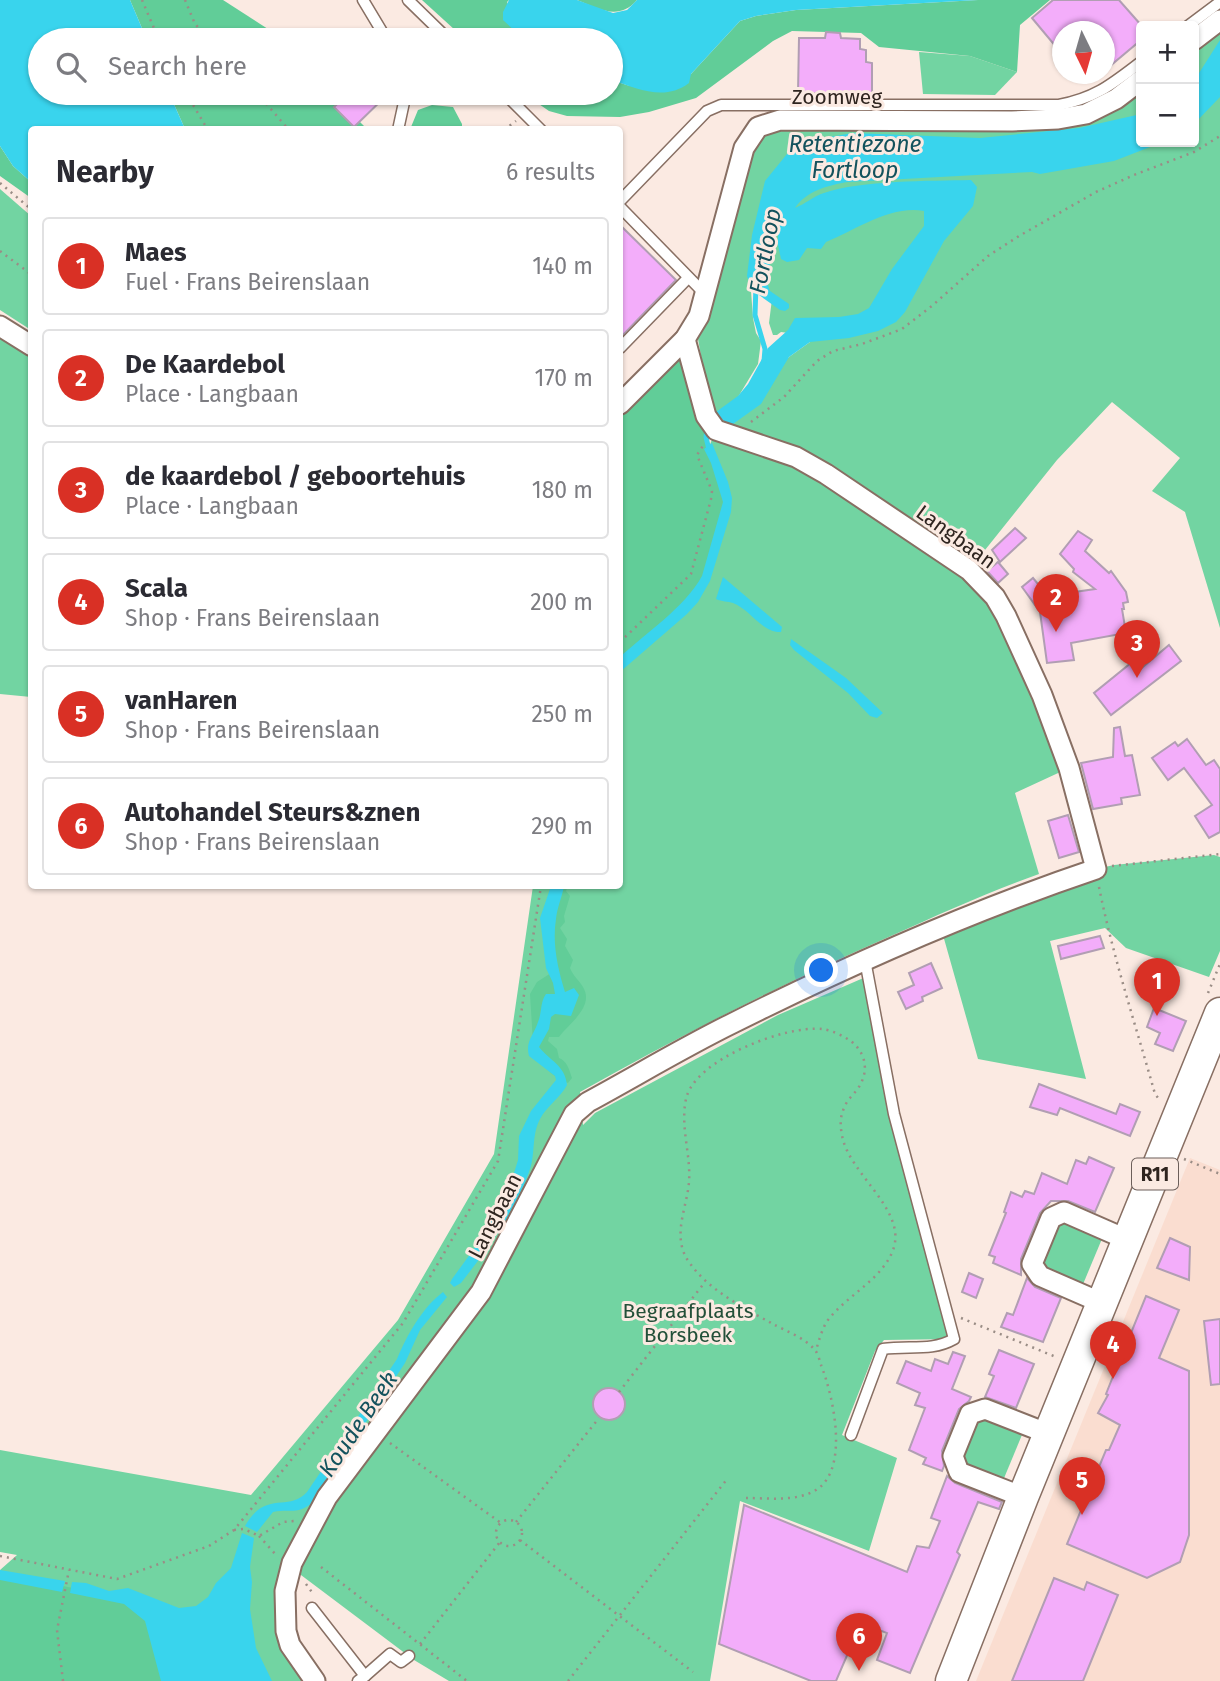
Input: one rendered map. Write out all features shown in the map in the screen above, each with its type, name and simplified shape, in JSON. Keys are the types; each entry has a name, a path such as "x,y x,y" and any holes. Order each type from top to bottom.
{"main road":[{"name":"R11","path":"951,1681 1220,1013"}],"street":[{"path":"1199,36 1220,20"},
{"name":"Zoomweg","path":"623,401 685,339 699,316 744,148 758,127 780,120 1058,119 1086,114 1116,99 1136,84"},
{"path":"0,326 28,344"},
{"path":"685,339 716,428"},
{"name":"Langbaan","path":"315,1681 290,1646 284,1614 285,1591 296,1578 312,1525 327,1497 481,1292 574,1114 588,1102 730,1024 865,960 1001,901 1096,869 1069,768 1042,695 995,597 978,578 827,474 796,457 716,428"},
{"path":"1102,1303 1040,1276 1032,1264 1051,1218 1064,1212 1128,1240"},
{"path":"1023,1497 959,1472 953,1457 970,1415 985,1409 1049,1434"}],"lane":[{"path":"363,0 380,28"},
{"path":"408,0 437,28"},
{"path":"1194,21 1220,1"},
{"path":"623,198 707,111 720,105 1059,105 1084,101 1136,66"},
{"path":"399,126 403,105"},
{"path":"516,105 537,126"},
{"path":"623,210 705,294"},
{"path":"623,345 688,278"},
{"path":"851,1435 883,1349 940,1347 954,1339 894,1114 865,960"},
{"path":"312,1608 361,1679 390,1654 401,1662 409,1656"}],"path":[{"path":"142,0 154,28"},
{"path":"185,0 199,28"},
{"path":"193,105 206,126"},
{"path":"267,105 286,126"},
{"path":"716,428 743,427 773,407 817,361 833,351 862,344 902,329 988,256 1048,219 1096,192 1194,152 1220,136"},
{"path":"0,183 28,207"},
{"path":"0,251 28,272"},
{"path":"623,639 691,574 712,499 712,491 697,455 702,445"},
{"path":"1163,1104 1155,1094 1105,915 1096,869 1220,854"},
{"path":"0,1556 117,1579 209,1546 234,1530 403,1323 498,1161 541,889"},
{"path":"746,1498 801,1497 819,1489 834,1461 831,1389 816,1350 797,1336 744,1308 706,1280 688,1261 681,1243 680,1225 689,1184 689,1156 683,1122 686,1096 696,1080 722,1059 789,1031 822,1029 846,1037 862,1051 866,1069 860,1086 844,1106 840,1124 843,1143 852,1161 886,1207 894,1226 895,1243 889,1261 826,1322 816,1350"},
{"path":"1184,1159 1220,1174"},
{"path":"619,1392 706,1280"},
{"path":"946,1312 1059,1358"},
{"path":"516,1522 598,1418"},
{"path":"376,1432 501,1523"},
{"path":"568,1681 728,1478"},
{"path":"511,1520 516,1522 522,1530 520,1540 513,1545 500,1542 496,1532 501,1523 511,1520"},
{"path":"257,1536 283,1522 297,1521 312,1525"},
{"path":"234,1530 244,1529 257,1536 315,1597 312,1608"},
{"path":"520,1540 693,1672"},
{"path":"420,1644 500,1542"},
{"path":"321,1567 467,1681"},
{"path":"63,1681 57,1630 69,1570"}],"shaded area":[{"path":"1190,1158 1220,1170 1220,1681 976,1681"}],"green space":[{"path":"130,0 223,0 266,28 142,28"},
{"path":"422,0 509,0 507,2 517,28 453,28"},
{"path":"577,0 637,0 616,12"},
{"path":"978,0 1050,0 1020,25 1017,72 970,56 879,47 861,33 792,31 773,41 696,98 649,112 620,117 567,116 549,111 540,105 623,105 623,84 630,86 691,74 740,21 796,10"},
{"name":"Begraafplaats Borsbeek","path":"1220,30 1220,628 1185,512 1152,491 1180,458 1112,402 1057,460 969,570 978,578 1069,768 1015,793 1039,874 1001,888 811,972 580,1092 583,1125 595,1113 778,1015 868,976 894,1114 954,1339 884,1340 875,1351 842,1435 897,1458 869,1551 740,1501 710,1681 449,1681 414,1660 285,1563 281,1572 305,1681 235,1681 118,1598 0,1574 0,1570 17,1555 0,1552 0,1450 251,1495 398,1320 494,1154 533,889 623,889 623,660 713,437 789,357 810,342 796,334 781,332 773,335 769,323 772,299 767,295 760,224 751,291 756,333 761,341 758,364 735,402 716,412 709,401 698,339 685,339 757,137 777,126 1013,127 1136,90 1136,147 1199,147 1199,46"},
{"path":"919,52 970,56 1017,72 995,95 923,94"},
{"path":"174,105 343,105 364,126 184,126"},
{"path":"432,105 453,107 462,126 411,126 418,110"},
{"path":"0,146 13,166 28,179 28,196 0,176"},
{"path":"0,189 28,213 28,328 0,310"},
{"path":"0,326 28,344 28,697 0,694"},
{"path":"685,339 707,418 707,443 727,502 704,581 623,664 623,401"},
{"path":"1214,855 1220,857 1220,951 1209,977 1126,948 1105,928 1050,941 1086,1079 978,1059 941,928 1096,869"},
{"path":"550,889 567,889 570,896 564,916 565,922 560,928 567,939 565,946 573,960 570,968 586,994 586,1001 579,1015 559,1037 549,1037 548,1041 557,1049 559,1058 567,1066 572,1078 568,1083 534,1059 530,994 537,982 551,973 547,901"},
{"path":"1064,1217 1104,1234 1081,1289 1039,1266 1057,1221"},
{"path":"982,1414 1024,1430 1002,1483 961,1466 961,1454 966,1438"},
{"path":"0,1574 115,1596 235,1681 0,1681"}],"water":[{"path":"0,0 130,0 142,28 28,28 28,105 174,105 184,126 28,126 28,179 13,166 0,146"},
{"path":"509,0 577,0 613,13 627,10 637,0 978,0 796,10 756,16 740,21 691,74 689,83 680,89 660,93 623,84 623,28 512,28 503,20 503,12"},
{"path":"1220,40 1220,97 1199,119 1199,84 1199,73"},
{"name":"Retentiezone Fortloop","path":"1136,115 1136,147 1150,147 1114,161 1040,174 1032,172 848,182 826,187 805,197 795,208 820,194 857,186 971,180 977,187 973,206 944,241 905,312 896,322 878,331 849,338 810,342 789,357 761,404 733,424 727,425 716,412 738,396 748,384 768,348 788,330 795,318 839,317 858,314 869,308 892,269 924,226 924,211 911,210 886,215 826,242 821,249 807,248 799,260 787,262 781,259 776,224 767,283 770,291 789,304 785,311 780,310 752,290 747,276 752,235 765,181 787,154 812,140 853,133 980,138 1079,128"},
{"path":"712,443 732,498 731,512 710,581 698,602 687,614 623,669 623,654 675,609 702,576 723,502 704,449"},
{"path":"723,577 782,627 781,632 768,629 739,606 716,599"},
{"path":"791,639 846,678 883,713 877,718 870,716 848,693 794,650 790,645"},
{"path":"550,889 563,889 557,911 555,947 565,992 574,988 579,995 571,1016 555,1014 551,1017 549,1029 539,1047 560,1068 567,1085 540,1119 535,1132 529,1172 508,1216 471,1270 461,1283 454,1287 450,1283 452,1279 479,1242 514,1173 518,1160 519,1136 531,1111 556,1080 555,1076 529,1056 528,1051 544,997 546,994 555,994 546,968 540,918"},
{"name":"Koude Beek","path":"443,1292 447,1297 420,1330 405,1363 314,1501 299,1510 273,1512 257,1532 245,1526 261,1508 292,1501 307,1492 397,1359 416,1322"},
{"path":"242,1533 254,1538 250,1567 250,1609 256,1648 272,1681 161,1681 145,1621 124,1604 70,1593 72,1582 86,1583 109,1591 128,1588 179,1608 196,1606 208,1597 216,1583 231,1568"},
{"path":"0,1570 65,1581 62,1592 0,1580"}],"building":[{"path":"1053,0 1119,0 1137,21 1136,44 1115,62 1115,21 1052,21 1052,42 1032,18"},
{"path":"826,32 840,33 841,38 860,39 860,49 866,50 866,62 872,63 872,94 798,93 799,38 825,38"},
{"path":"336,105 377,105 355,126 334,107"},
{"path":"623,228 676,280 623,335"},
{"path":"1015,528 1026,538 1000,562 992,550"},
{"path":"1078,531 1092,540 1085,551 1109,573 1111,571 1126,592 1128,602 1123,603 1122,609 1126,633 1071,643 1074,660 1047,663 1040,612 1022,587 1033,578 1042,589 1047,586 1054,595 1095,589 1073,572 1074,569 1060,554"},
{"path":"998,562 1008,574 998,583 987,571"},
{"path":"1169,645 1181,661 1111,715 1094,693 1131,663 1138,671"},
{"path":"1120,727 1125,756 1132,755 1140,795 1121,798 1122,804 1093,809 1081,763 1113,757 1114,728"},
{"path":"1187,739 1206,765 1214,760 1220,769 1220,832 1209,838 1195,816 1212,805 1184,768 1168,780 1152,758 1175,742 1178,746"},
{"path":"1068,815 1079,852 1059,858 1048,821"},
{"path":"1100,936 1104,948 1061,959 1058,946"},
{"path":"931,963 942,988 922,997 923,1001 906,1009 898,992 914,985 909,973"},
{"path":"1154,1008 1186,1021 1173,1051 1155,1044 1160,1033 1147,1027"},
{"path":"1039,1084 1116,1114 1120,1104 1140,1112 1130,1136 1060,1108 1057,1115 1030,1107"},
{"path":"1089,1157 1114,1168 1095,1212 1068,1201 1051,1201 1040,1213 1021,1259 1021,1275 993,1263 995,1257 989,1255 1006,1213 1004,1212 1011,1192 1022,1197 1025,1191 1034,1194 1042,1173 1067,1184 1076,1160 1086,1164"},
{"path":"1170,1238 1190,1247 1189,1280 1157,1268"},
{"path":"969,1273 983,1279 976,1298 962,1292"},
{"path":"1027,1278 1035,1287 1061,1298 1043,1342 1001,1327 1007,1313 1013,1315"},
{"path":"1146,1296 1179,1310 1159,1358 1189,1371 1189,1535 1180,1562 1147,1578 1067,1544 1106,1450 1109,1450 1120,1425 1098,1413 1108,1395 1106,1394 1126,1344 1123,1340 1129,1338"},
{"path":"1220,1319 1220,1384 1211,1385 1204,1321"},
{"path":"999,1350 1034,1364 1016,1408 985,1397 994,1376 989,1374"},
{"path":"953,1352 965,1356 952,1389 971,1397 959,1409 942,1451 942,1471 923,1464 926,1458 909,1450 925,1408 915,1405 920,1393 897,1383 906,1361 931,1371 935,1359 948,1364"},
{"path":"609,1388 621,1392 625,1404 621,1416 609,1420 597,1416 593,1404 597,1392"},
{"path":"947,1476 955,1483 1002,1502 999,1509 978,1502 957,1552 960,1555 910,1673 877,1660 887,1633 861,1623 836,1681 811,1681 719,1644 744,1505 907,1572 917,1546 929,1548 940,1521 931,1518"},
{"path":"1054,1578 1084,1590 1087,1582 1118,1595 1083,1681 1012,1681"}],"waterway":[{"name":"Fortloop","path":"756,285 755,315 765,349 764,361"},
{"name":"Fortloop","path":"707,430 709,450"}],"place":[{"name":"De Kaardebol","path":"1056,632"},
{"name":"de kaardebol / geboortehuis","path":"1137,678"},
{"name":"Maes","path":"1157,1016"},
{"name":"Scala","path":"1113,1379"},
{"name":"vanHaren","path":"1082,1515"},
{"name":"Autohandel Steurs&znen","path":"859,1671"}]}
